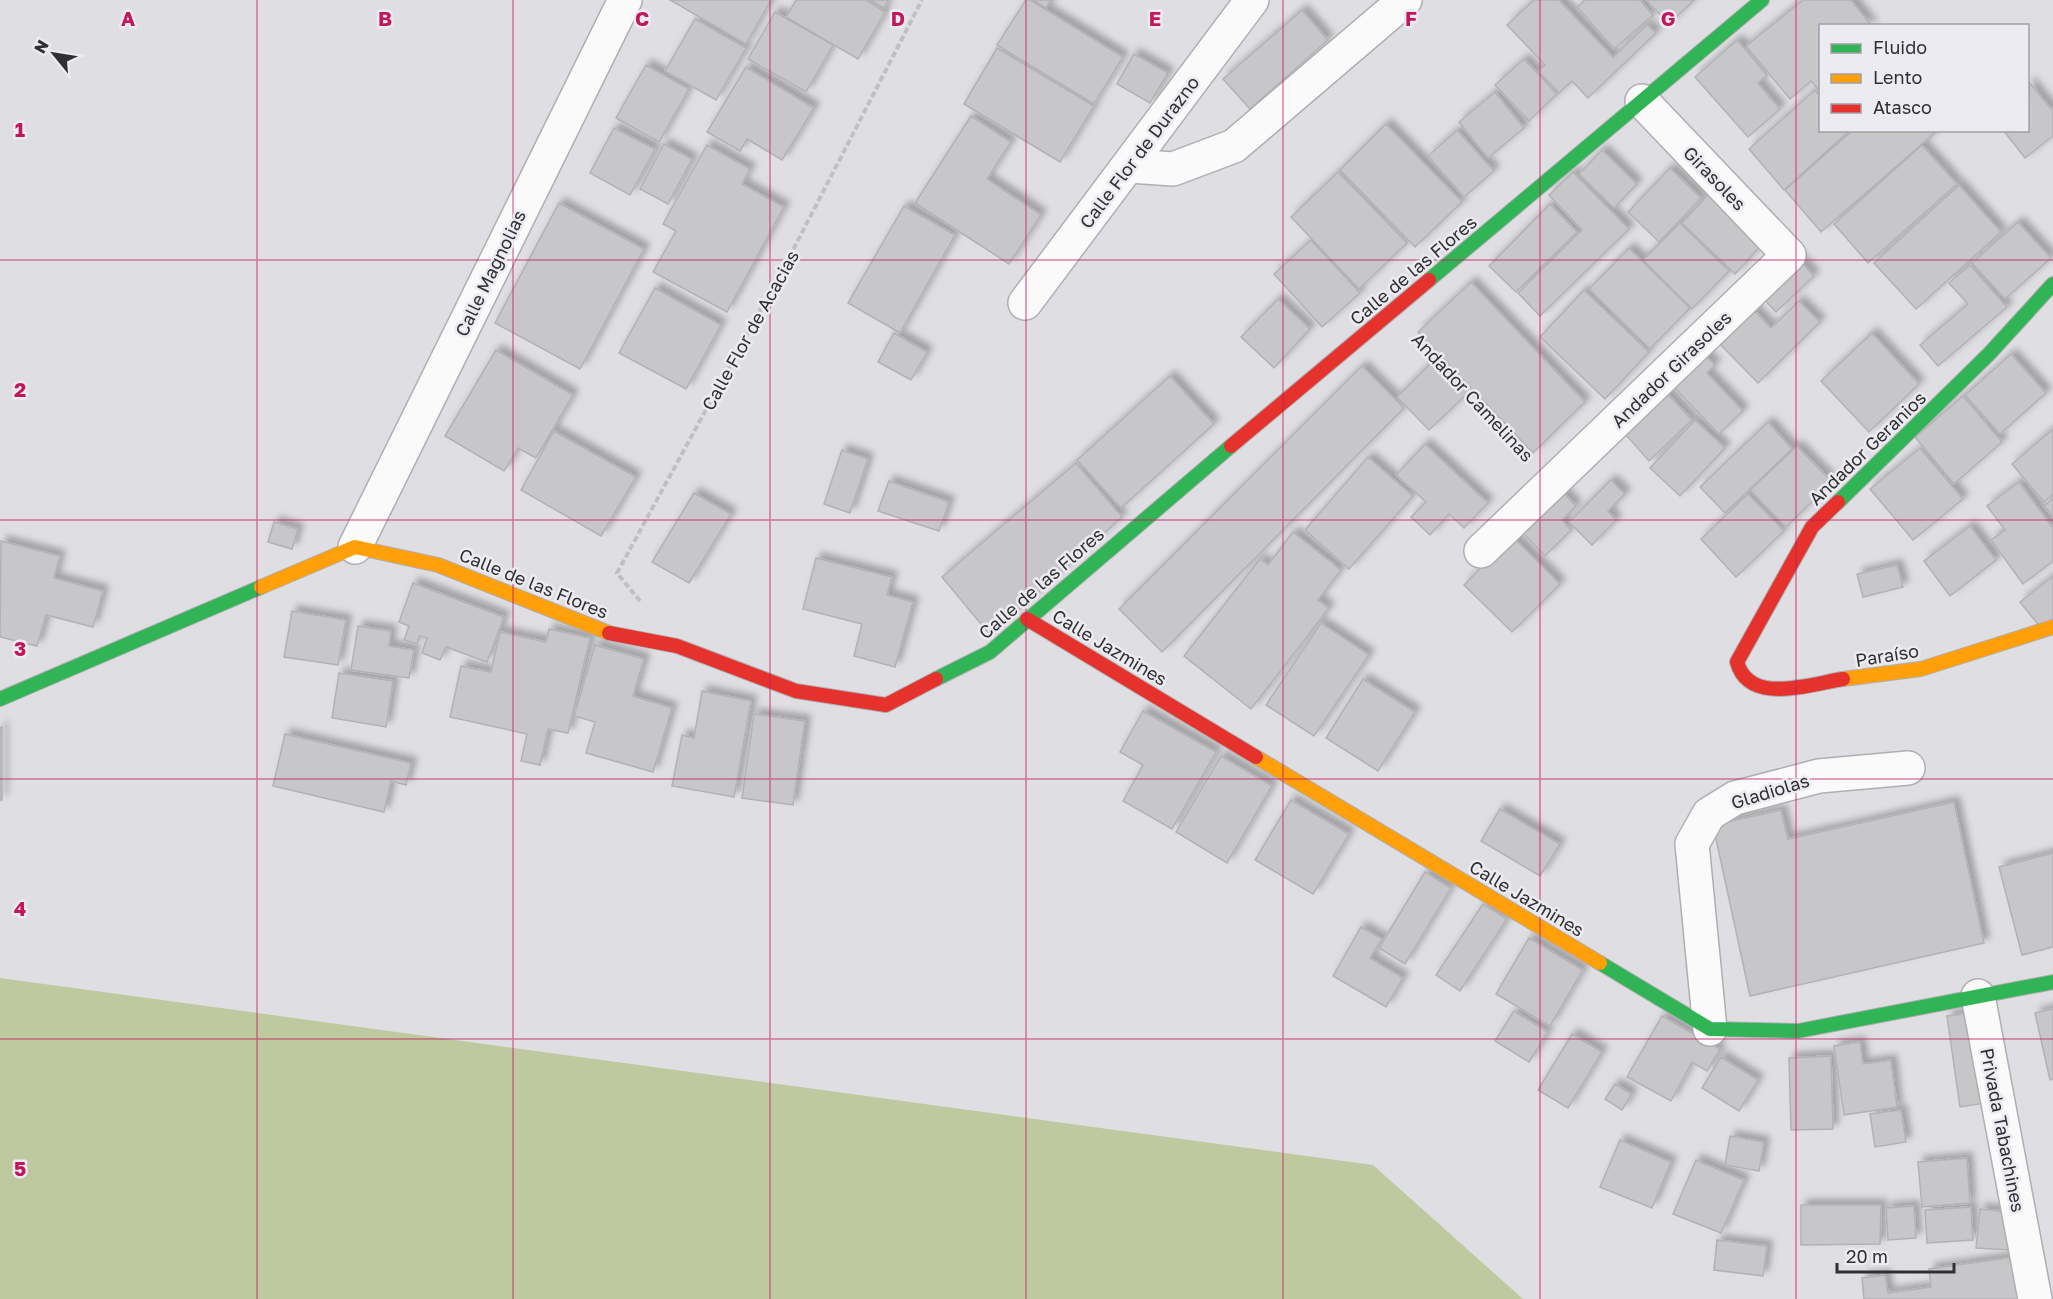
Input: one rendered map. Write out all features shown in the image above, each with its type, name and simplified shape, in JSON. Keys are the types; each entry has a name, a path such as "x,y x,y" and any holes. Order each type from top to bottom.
{"street":[{"name":"Calle Magnolias","path":"355,547 625,0"},
{"name":"Calle Flor de Durazno","path":"1025,303 1130,166 1252,0"},
{"path":"1130,166 1173,169 1234,146 1406,0"},
{"name":"Calle de las Flores","path":"355,547 438,564 601,631 677,646 796,691 886,705 990,652 1762,0"},
{"name":"Girasoles","path":"1642,101 1789,255"},
{"name":"Andador Girasoles","path":"1481,551 1789,255"},
{"name":"Andador Geranios","path":"1737,662 1812,527 1989,354 2053,284"},
{"path":"0,699 355,547"},
{"name":"Calle Jazmines","path":"1027,619 1710,1029"},
{"name":"Paraíso","path":"1737,662 1740,674 1745,681 1765,690 1921,669 2053,627"},
{"name":"Gladiolas","path":"1710,1029 1692,844 1709,814 1735,798 1820,777 1908,768"},
{"path":"1710,1029 1798,1030 2053,982"},
{"name":"Privada Tabachines","path":"1978,996 2035,1299"}],"path":[{"name":"Calle Flor de Acacias","path":"677,646 617,573 792,252 922,0"},
{"name":"Andador Camelinas","path":"1392,311 1481,401 1553,484"}],"green space":[{"path":"0,978 1373,1165 1523,1299 0,1299"}],"building":[{"path":"670,0 771,0 746,44"},
{"path":"796,0 866,0 885,12 858,59 786,17"},
{"path":"870,0 888,0 884,8"},
{"path":"1026,0 1030,0 1123,57 1094,104 997,45"},
{"path":"1033,0 1051,0 1046,8"},
{"path":"1534,0 1559,0 1613,57 1647,25 1656,33 1588,98 1572,81 1559,93 1538,71 1545,65 1507,25"},
{"path":"1585,0 1640,0 1653,15 1614,49 1577,7"},
{"path":"1646,0 1694,0 1669,24"},
{"path":"1803,0 1851,0 1870,24 1819,24 1819,91 1811,81 1790,99 1746,46"},
{"path":"1302,10 1328,40 1250,109 1223,79"},
{"path":"775,12 833,45 806,92 748,59"},
{"path":"695,19 746,48 716,100 665,71"},
{"path":"1737,40 1767,75 1758,83 1780,109 1748,137 1695,77"},
{"path":"997,48 1094,106 1060,162 964,104"},
{"path":"1134,54 1168,73 1150,103 1117,84"},
{"path":"1524,59 1557,94 1529,121 1495,85"},
{"path":"646,65 689,89 659,142 616,118"},
{"path":"746,67 814,108 782,160 747,139 740,151 707,132"},
{"path":"2029,82 2051,109 2053,107 2053,136 2025,158 2005,132 2029,132"},
{"path":"1815,90 1819,95 1819,132 1848,132 1784,190 1749,149"},
{"path":"1495,92 1524,128 1488,158 1459,122"},
{"path":"971,116 1011,142 987,179 1041,215 1009,264 915,203"},
{"path":"1386,124 1462,202 1415,247 1340,170"},
{"path":"614,128 655,149 630,195 590,173"},
{"path":"1457,130 1494,171 1464,197 1428,156"},
{"path":"1851,132 1936,132 1821,232 1785,190"},
{"path":"664,144 692,159 668,204 640,189"},
{"path":"707,145 750,169 742,184 784,207 727,312 653,272 676,231 663,224"},
{"path":"1922,145 1957,184 1868,263 1834,224"},
{"path":"1602,150 1637,184 1614,208 1579,174"},
{"path":"1670,168 1701,198 1659,242 1628,212"},
{"path":"1338,172 1407,243 1359,289 1291,217"},
{"path":"1573,172 1629,229 1540,316 1518,293 1582,230 1549,195"},
{"path":"1959,185 2001,232 1916,309 1874,263"},
{"path":"1714,188 1767,239 1735,274 1682,223"},
{"path":"559,203 644,249 580,369 495,323"},
{"path":"1550,204 1577,232 1516,292 1489,266"},
{"path":"904,206 955,235 900,333 848,303"},
{"path":"2018,222 2051,258 2005,299 1972,263"},
{"path":"1680,223 1729,271 1692,309 1643,260"},
{"path":"1311,240 1360,293 1322,327 1274,274"},
{"path":"1629,248 1690,308 1650,349 1589,289"},
{"path":"1796,256 1814,276 1776,312 1757,292"},
{"path":"1970,265 2007,307 1938,366 1920,345 1968,304 1949,283"},
{"path":"1471,282 1585,402 1533,453 1418,332"},
{"path":"655,288 721,325 686,389 619,353"},
{"path":"1584,290 1649,352 1605,399 1540,337"},
{"path":"1278,299 1310,329 1274,368 1241,337"},
{"path":"1799,301 1820,322 1758,383 1716,340 1750,306 1771,328"},
{"path":"894,333 927,352 911,380 878,362"},
{"path":"1872,333 1919,384 1869,432 1821,381"},
{"path":"496,350 573,395 536,458 518,448 504,471 445,436"},
{"path":"1701,351 1715,365 1707,373 1743,411 1719,434 1669,382"},
{"path":"2011,354 2046,393 2000,434 1965,395"},
{"path":"1437,357 1470,391 1429,430 1397,397"},
{"path":"1362,366 1404,408 1162,652 1119,609"},
{"path":"1170,376 1214,424 1121,508 1077,460"},
{"path":"1663,389 1692,420 1649,461 1620,428"},
{"path":"1963,396 2002,442 1954,484 1915,437"},
{"path":"1695,420 1725,448 1680,496 1650,468"},
{"path":"1768,422 1792,449 1725,513 1700,487"},
{"path":"2053,429 2053,494 2044,502 2012,464"},
{"path":"554,431 636,477 601,536 521,490"},
{"path":"1425,444 1488,503 1464,528 1449,514 1430,535 1411,517 1426,502 1396,475"},
{"path":"1797,446 1832,482 1786,527 1750,490"},
{"path":"1920,448 1963,499 1913,540 1870,489"},
{"path":"842,450 868,459 850,513 824,504"},
{"path":"1368,457 1413,496 1349,569 1305,530"},
{"path":"1076,463 1122,517 990,635 942,577"},
{"path":"1611,480 1625,494 1608,511 1616,520 1592,545 1569,522"},
{"path":"889,481 949,502 939,531 878,511"},
{"path":"2019,482 2053,528 2053,561 2023,584 1991,540 2005,530 1987,506"},
{"path":"1560,489 1576,506 1562,520 1571,530 1545,556 1519,529"},
{"path":"694,493 731,514 689,583 652,562"},
{"path":"1748,494 1784,531 1736,577 1701,539"},
{"path":"2053,498 2053,516 2044,506"},
{"path":"274,522 298,529 292,549 268,542"},
{"path":"1970,526 1996,560 1950,596 1924,561"},
{"path":"1293,532 1341,570 1318,600 1329,608 1251,709 1184,656 1260,559 1268,565"},
{"path":"1512,536 1560,584 1512,632 1464,585"},
{"path":"1,541 60,556 54,578 103,591 93,627 46,615 37,646 0,637"},
{"path":"816,558 892,577 887,595 913,602 895,667 854,656 862,624 803,609"},
{"path":"1897,565 1903,587 1863,597 1857,574"},
{"path":"2053,576 2053,618 2041,628 2020,602"},
{"path":"413,583 504,617 487,662 446,647 440,660 422,653 427,638 420,636 417,644 404,640 409,626 399,622"},
{"path":"292,611 346,620 338,665 284,657"},
{"path":"1321,623 1369,655 1314,736 1266,705"},
{"path":"358,626 391,631 389,646 414,650 409,678 351,670"},
{"path":"549,629 590,638 568,733 548,729 540,765 521,761 527,734 450,717 461,666 491,672 500,632 546,642"},
{"path":"595,645 644,659 633,696 672,708 653,772 586,753 595,722 574,716"},
{"path":"339,673 393,681 386,727 332,718"},
{"path":"1363,679 1415,712 1378,771 1326,738"},
{"path":"702,691 751,701 734,797 672,786 682,735 694,738"},
{"path":"1143,711 1216,752 1172,829 1123,801 1143,765 1120,752"},
{"path":"754,714 805,721 793,805 742,798"},
{"path":"2,727 2,800 0,800 0,728"},
{"path":"285,734 411,763 406,785 391,781 384,812 273,786"},
{"path":"1221,756 1272,786 1227,863 1176,832"},
{"path":"1291,800 1349,834 1313,894 1255,860"},
{"path":"1954,802 1984,943 1750,996 1713,825 1781,810 1788,839"},
{"path":"1500,809 1560,844 1540,876 1481,841"},
{"path":"2053,853 2053,947 2022,955 1999,867"},
{"path":"1425,872 1451,888 1405,964 1379,948"},
{"path":"1483,904 1507,919 1460,991 1436,975"},
{"path":"1361,927 1382,939 1370,958 1403,978 1386,1007 1333,976"},
{"path":"1529,938 1583,970 1550,1026 1496,994"},
{"path":"2053,1009 2053,1079 2050,1080 2035,1013"},
{"path":"1514,1011 1548,1032 1529,1062 1495,1041"},
{"path":"1972,1013 1985,1103 1960,1107 1947,1016"},
{"path":"1662,1016 1720,1049 1707,1071 1692,1062 1671,1101 1627,1077"},
{"path":"1572,1034 1602,1052 1568,1108 1538,1090"},
{"path":"1860,1042 1863,1064 1891,1060 1897,1107 1844,1115 1834,1046"},
{"path":"1831,1056 1833,1129 1791,1130 1789,1058"},
{"path":"1721,1057 1758,1080 1739,1111 1702,1088"},
{"path":"1615,1084 1632,1094 1622,1110 1605,1099"},
{"path":"1901,1110 1906,1142 1875,1147 1870,1114"},
{"path":"1730,1136 1764,1142 1759,1171 1725,1165"},
{"path":"1620,1140 1671,1162 1652,1208 1600,1187"},
{"path":"1967,1158 1970,1203 1922,1207 1918,1162"},
{"path":"1696,1160 1744,1180 1721,1233 1673,1214"},
{"path":"1801,1205 1881,1205 1880,1244 1801,1245"},
{"path":"1914,1206 1916,1238 1888,1240 1886,1208"},
{"path":"1971,1207 1973,1240 1927,1243 1925,1210"},
{"path":"1980,1209 2012,1212 2010,1250 1976,1248"},
{"path":"1717,1240 1767,1246 1763,1276 1714,1270"},
{"path":"2014,1257 2019,1299 1864,1299 1862,1278 1885,1275 1888,1293 1931,1287 1929,1269"}],"traffic: fast":[{"path":"1429,280 1762,0"},
{"path":"1838,502 1989,354 2053,284"},
{"path":"936,679 990,652 1231,446"},
{"path":"0,699 261,587"},
{"path":"1600,963 1710,1029 1798,1031 2053,982"}],"traffic: slow":[{"path":"261,587 355,547 438,565 609,633"},
{"path":"1843,679 1921,669 2053,627"},
{"path":"1256,757 1600,963"}],"traffic: jam":[{"path":"1231,446 1429,280"},
{"path":"1838,502 1812,527 1737,662 1744,676 1754,684 1767,688 1782,689 1843,679"},
{"path":"1027,619 1256,757"},
{"path":"609,633 677,646 796,691 886,705 936,679"}]}
